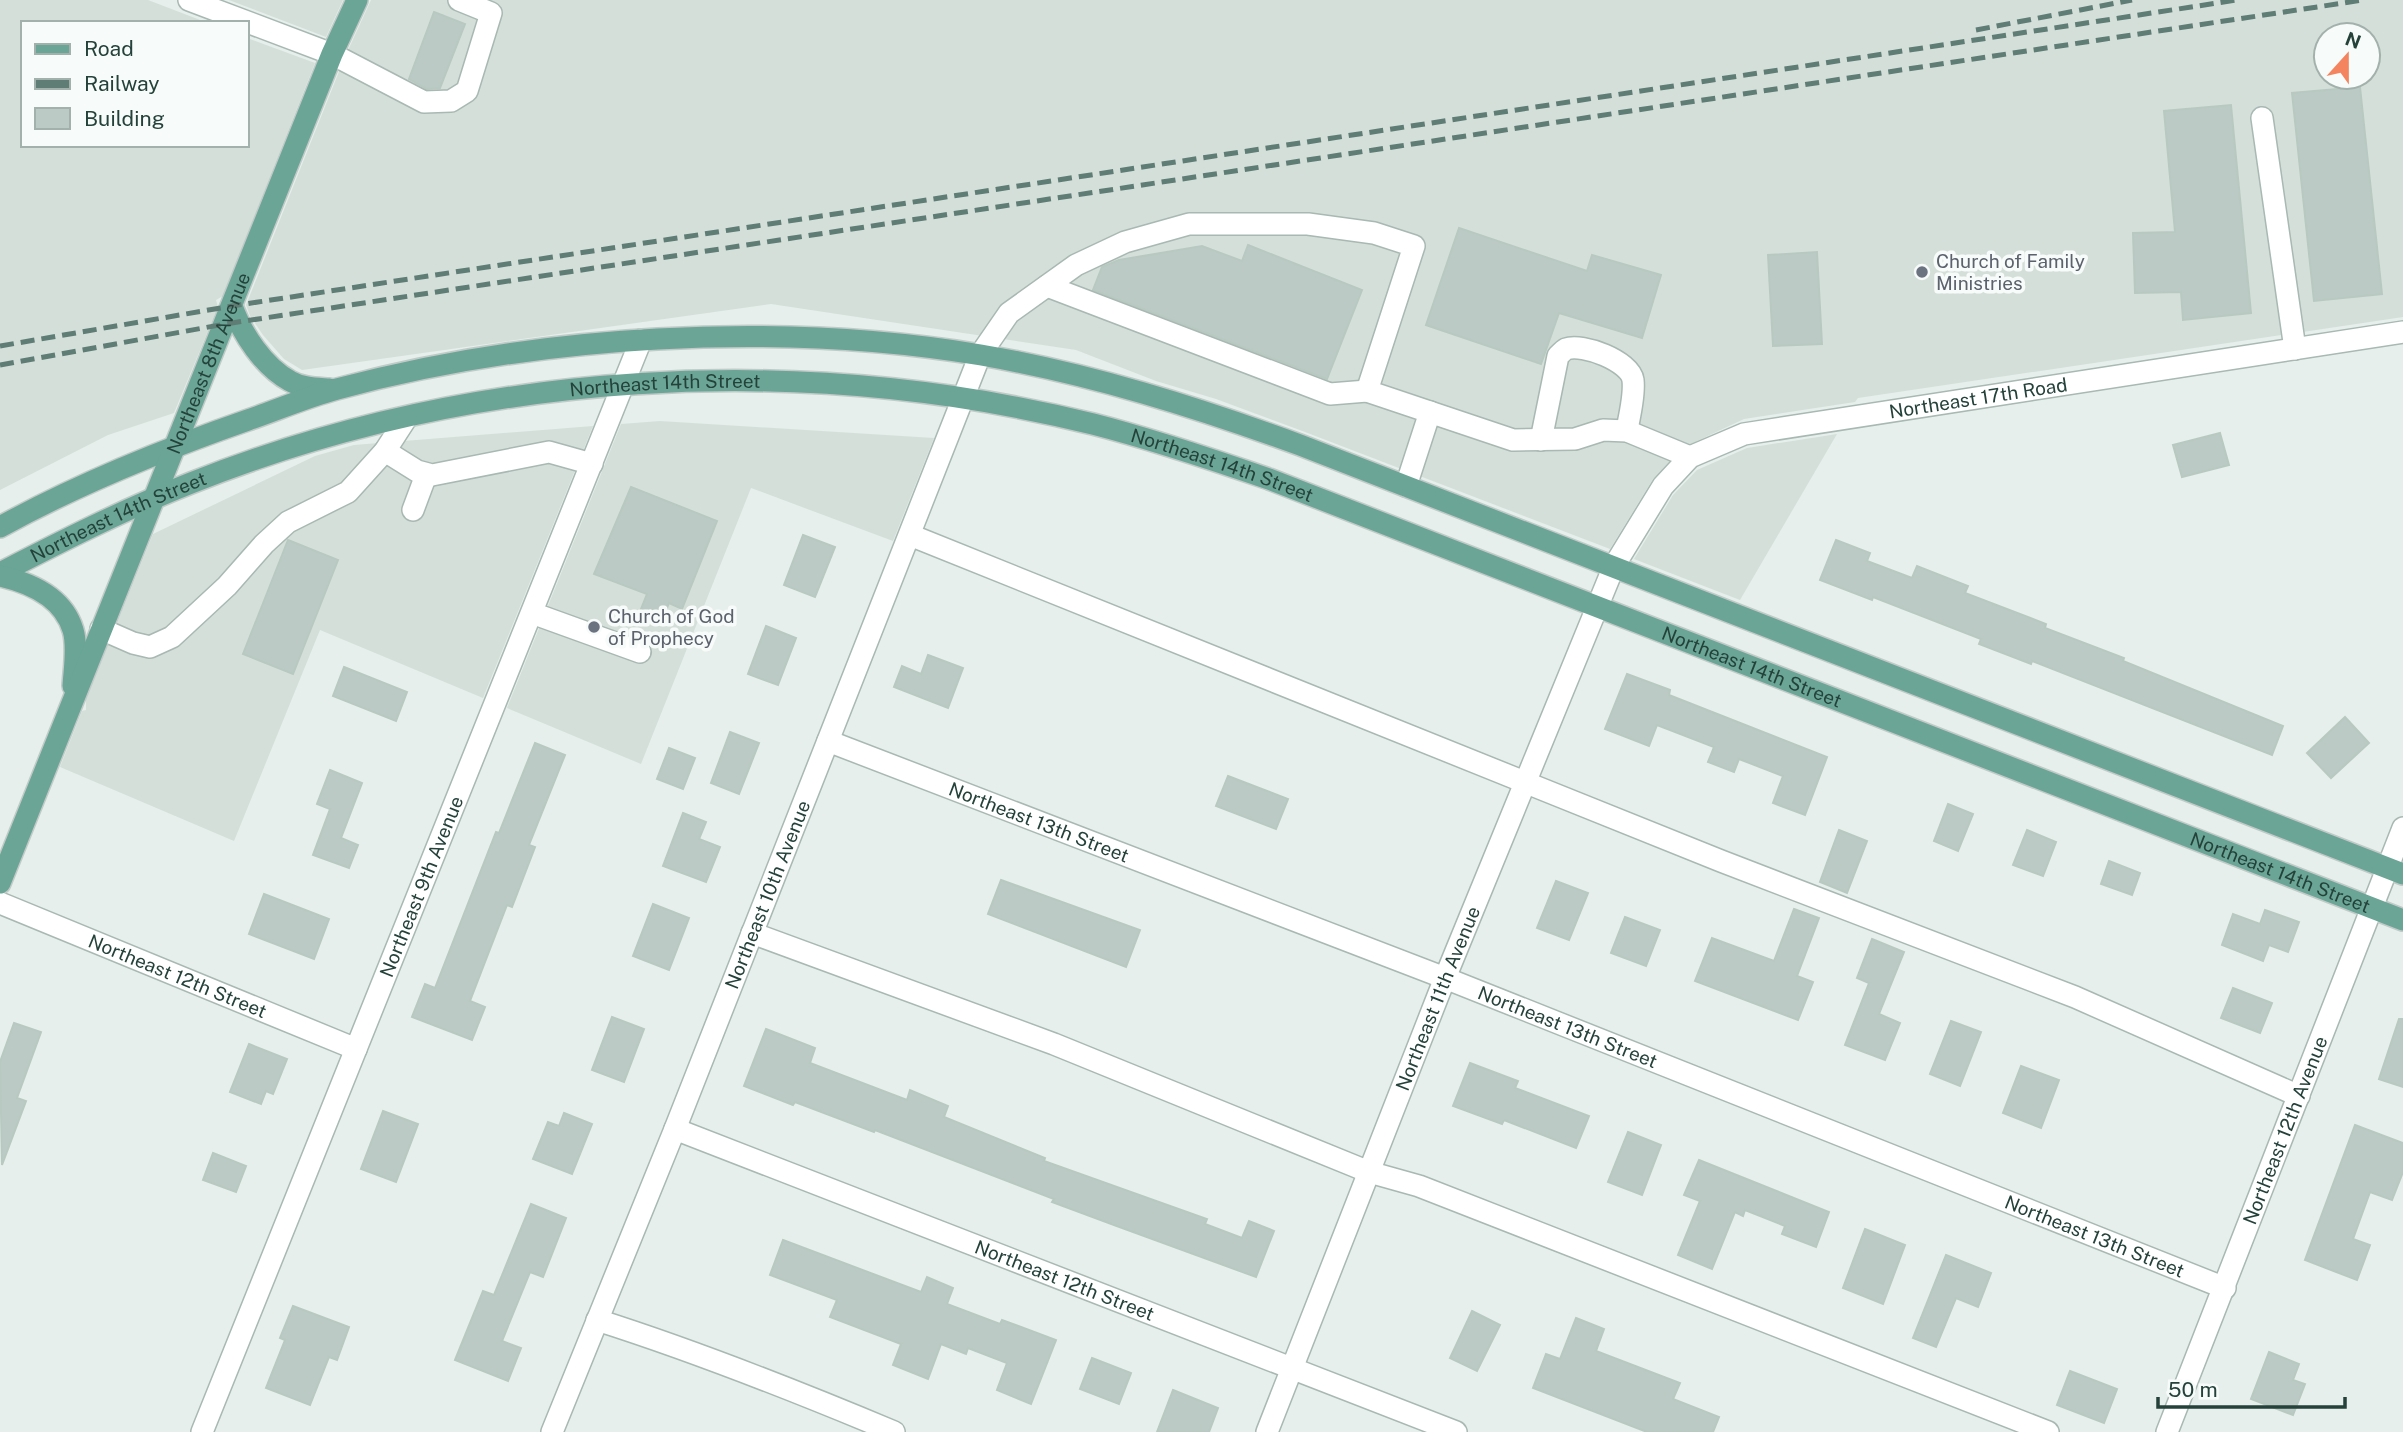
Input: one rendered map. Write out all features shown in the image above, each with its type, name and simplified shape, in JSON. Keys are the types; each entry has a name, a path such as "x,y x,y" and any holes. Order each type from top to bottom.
{"main road":[{"name":"Northeast 8th Avenue","path":"0,883 332,54 357,0"},
{"path":"232,306 239,324 276,370 291,382 309,388 335,390"},
{"name":"Northeast 14th Street","path":"0,527 103,475 175,445 335,390 444,365 588,344 722,337 806,338 980,355 1122,387 1211,413 1614,566 2395,871"},
{"name":"Northeast 14th Street","path":"0,575 153,498 267,456 374,424 479,403 556,391 623,385 738,380 818,382 964,398 1093,424 1269,479 2403,920"},
{"path":"0,575 39,588 55,601 66,616 74,632 73,697"}],"street":[{"path":"189,0 245,21"},
{"path":"248,22 332,54 424,102 451,101 467,91 491,13 459,0"},
{"path":"2262,118 2295,349"},
{"name":"Northeast 10th Avenue","path":"552,1432 675,1129 980,355 1009,313 1076,265 1125,242 1189,224 1308,224 1374,233 1414,246 1367,391"},
{"path":"1047,286 1330,394 1367,391 1513,440 1575,439 1603,430 1627,431 1690,457"},
{"name":"Northeast 17th Road","path":"1614,566 1664,486 1690,457 1744,434 2403,332"},
{"name":"Northeast 9th Avenue","path":"202,1432 641,340"},
{"path":"1541,440 1558,356 1565,349 1577,348 1617,360 1627,369 1633,379 1627,431"},
{"path":"1406,486 1430,412"},
{"path":"101,629 150,647 172,637 227,586 264,544 288,522 348,492 385,451 407,417"},
{"path":"385,451 426,475 549,452 592,464"},
{"path":"413,510 426,475"},
{"path":"910,535 1323,703 2075,998 2299,1096"},
{"name":"Northeast 11th Avenue","path":"1267,1432 1445,978 1614,566"},
{"path":"532,613 640,652"},
{"name":"Northeast 13th Street","path":"828,741 1445,978 2225,1288"},
{"name":"Northeast 12th Avenue","path":"2167,1432 2372,908 2395,871 2403,828"},
{"name":"Northeast 12th Street","path":"0,903 356,1049"},
{"path":"752,933 1054,1044 1369,1172 1453,1199 2048,1432"},
{"name":"Northeast 12th Street","path":"675,1129 1456,1432"},
{"path":"597,1320 665,1342 894,1432"}],"shaded area":[{"path":"0,0 148,0 203,21 21,21 21,147 248,147 248,38 315,63 223,296 216,300 218,307 174,413 108,435 0,490"},
{"path":"229,0 343,0 326,37"},
{"path":"371,0 2403,0 2403,317 1858,398 1855,402 1744,419 1682,448 1653,479 1610,549 1305,432 1216,399 1156,381 1076,350 771,304 302,370 284,359 263,335 246,305 344,59"},
{"path":"660,421 934,438 893,541 751,488 641,764 507,708 621,424"},
{"path":"593,426 483,698 320,630 234,841 60,767 82,711 86,710 86,699 153,534 315,456 354,445"},
{"path":"1837,434 1740,600 1634,559 1673,495 1697,470 1747,448"}],"building":[{"path":"434,12 465,24 440,88 427,89 409,79"},
{"path":"2360,91 2382,294 2314,301 2292,93"},
{"path":"2231,105 2251,313 2183,320 2181,292 2135,293 2133,233 2175,232 2164,111"},
{"path":"1459,228 1587,271 1592,255 1661,275 1642,338 1559,313 1541,364 1426,325"},
{"path":"1248,245 1362,290 1327,379 1093,290 1102,267 1119,260 1202,246 1242,261"},
{"path":"1817,252 1822,344 1773,346 1768,255"},
{"path":"2220,433 2229,465 2182,477 2173,445"},
{"path":"631,487 717,521 682,609 669,603 661,623 639,614 647,594 594,574"},
{"path":"803,535 835,547 815,597 784,585"},
{"path":"288,540 338,560 293,674 243,654"},
{"path":"1836,540 1870,553 1867,561 1912,578 1917,566 1968,586 1965,593 2046,624 2045,628 2124,658 2123,661 2283,726 2272,755 2032,661 2031,664 1979,644 1981,639 1873,597 1872,600 1820,580"},
{"path":"766,626 796,638 778,685 748,674"},
{"path":"928,655 963,668 948,708 894,687 902,666 921,674"},
{"path":"344,667 407,692 396,721 333,696"},
{"path":"1627,674 1670,690 1669,695 1827,757 1805,815 1773,803 1783,776 1739,759 1734,772 1708,762 1714,747 1657,725 1649,746 1605,729"},
{"path":"2345,717 2369,743 2331,778 2307,753"},
{"path":"730,732 759,743 739,794 711,783"},
{"path":"535,743 565,755 529,845 535,847 512,907 507,905 470,1001 485,1007 472,1040 412,1017 425,984 435,988 496,832 499,833"},
{"path":"669,748 695,758 683,789 657,779"},
{"path":"330,770 362,783 341,838 358,845 349,868 313,855 330,809 317,804"},
{"path":"1228,776 1288,799 1276,829 1216,806"},
{"path":"1948,804 1973,814 1958,851 1934,841"},
{"path":"683,813 706,822 699,839 720,847 706,882 663,866"},
{"path":"1839,830 1867,841 1847,893 1820,882"},
{"path":"2027,830 2056,842 2043,876 2013,865"},
{"path":"2109,861 2140,873 2132,895 2101,884"},
{"path":"1001,880 1140,930 1126,967 988,914"},
{"path":"1556,881 1588,893 1569,940 1537,928"},
{"path":"264,894 329,919 314,959 249,934"},
{"path":"653,904 689,918 669,970 633,956"},
{"path":"1794,909 1819,918 1797,976 1813,982 1798,1020 1695,981 1712,938 1774,961"},
{"path":"2265,910 2299,922 2288,952 2269,945 2263,961 2222,945 2233,914 2260,924"},
{"path":"1625,917 1660,930 1646,966 1611,953"},
{"path":"1872,939 1904,952 1879,1014 1900,1023 1885,1060 1845,1045 1869,983 1857,978"},
{"path":"2233,988 2272,1003 2260,1033 2221,1018"},
{"path":"612,1017 644,1029 624,1082 592,1070"},
{"path":"2399,1019 2403,1019 2403,1087 2379,1079"},
{"path":"1951,1021 1981,1032 1960,1086 1930,1074"},
{"path":"14,1023 41,1032 17,1098 26,1101 2,1165 0,1062"},
{"path":"766,1029 815,1048 810,1063 907,1100 910,1090 948,1106 944,1117 1045,1158 1044,1161 1207,1219 1205,1224 1242,1238 1249,1221 1274,1231 1256,1277 1052,1202 1054,1199 875,1130 874,1132 795,1102 793,1105 744,1086"},
{"path":"249,1044 287,1059 273,1094 266,1091 261,1104 230,1092"},
{"path":"1470,1063 1518,1081 1515,1088 1589,1116 1576,1148 1504,1120 1502,1124 1453,1106"},
{"path":"2021,1066 2059,1080 2041,1128 2003,1113"},
{"path":"383,1111 418,1124 396,1182 361,1169"},
{"path":"564,1113 592,1124 572,1174 533,1159 548,1122 559,1126"},
{"path":"2355,1125 2403,1143 2403,1172 2392,1200 2370,1192 2353,1239 2370,1245 2357,1280 2305,1260"},
{"path":"1628,1132 1661,1145 1642,1195 1608,1182"},
{"path":"213,1153 246,1166 236,1192 203,1180"},
{"path":"1699,1160 1829,1212 1816,1247 1782,1234 1785,1226 1745,1210 1743,1216 1735,1212 1712,1269 1678,1255 1700,1201 1684,1195"},
{"path":"531,1204 566,1218 543,1277 530,1272 502,1341 521,1348 508,1381 455,1360 483,1291 494,1295"},
{"path":"1865,1229 1905,1245 1883,1304 1843,1288"},
{"path":"783,1240 921,1292 927,1277 953,1288 947,1304 1000,1324 1002,1320 1056,1340 1031,1404 997,1390 1007,1363 968,1348 966,1354 941,1344 928,1379 893,1365 901,1344 830,1317 837,1300 770,1275"},
{"path":"1946,1255 1991,1273 1978,1307 1956,1298 1936,1347 1913,1338"},
{"path":"293,1306 349,1327 337,1360 329,1357 310,1405 266,1388 285,1340 280,1338"},
{"path":"1472,1311 1500,1325 1477,1371 1450,1358"},
{"path":"1576,1318 1604,1329 1596,1351 1680,1383 1673,1399 1719,1417 1713,1432 1647,1432 1533,1388 1546,1354 1560,1359"},
{"path":"2269,1352 2299,1364 2293,1380 2305,1384 2293,1415 2251,1399"},
{"path":"1092,1358 1131,1373 1119,1404 1080,1389"},
{"path":"2070,1371 2117,1389 2104,1423 2057,1405"},
{"path":"1173,1390 1218,1408 1209,1432 1157,1432"}],"railway":[{"path":"1976,30 2132,0"},
{"path":"0,346 232,306 2237,0"},
{"path":"0,365 225,324 2363,0"}],"place":[{"name":"Church of Family Ministries","path":"1922,272"},
{"name":"Church of God of Prophecy","path":"594,627"}]}
